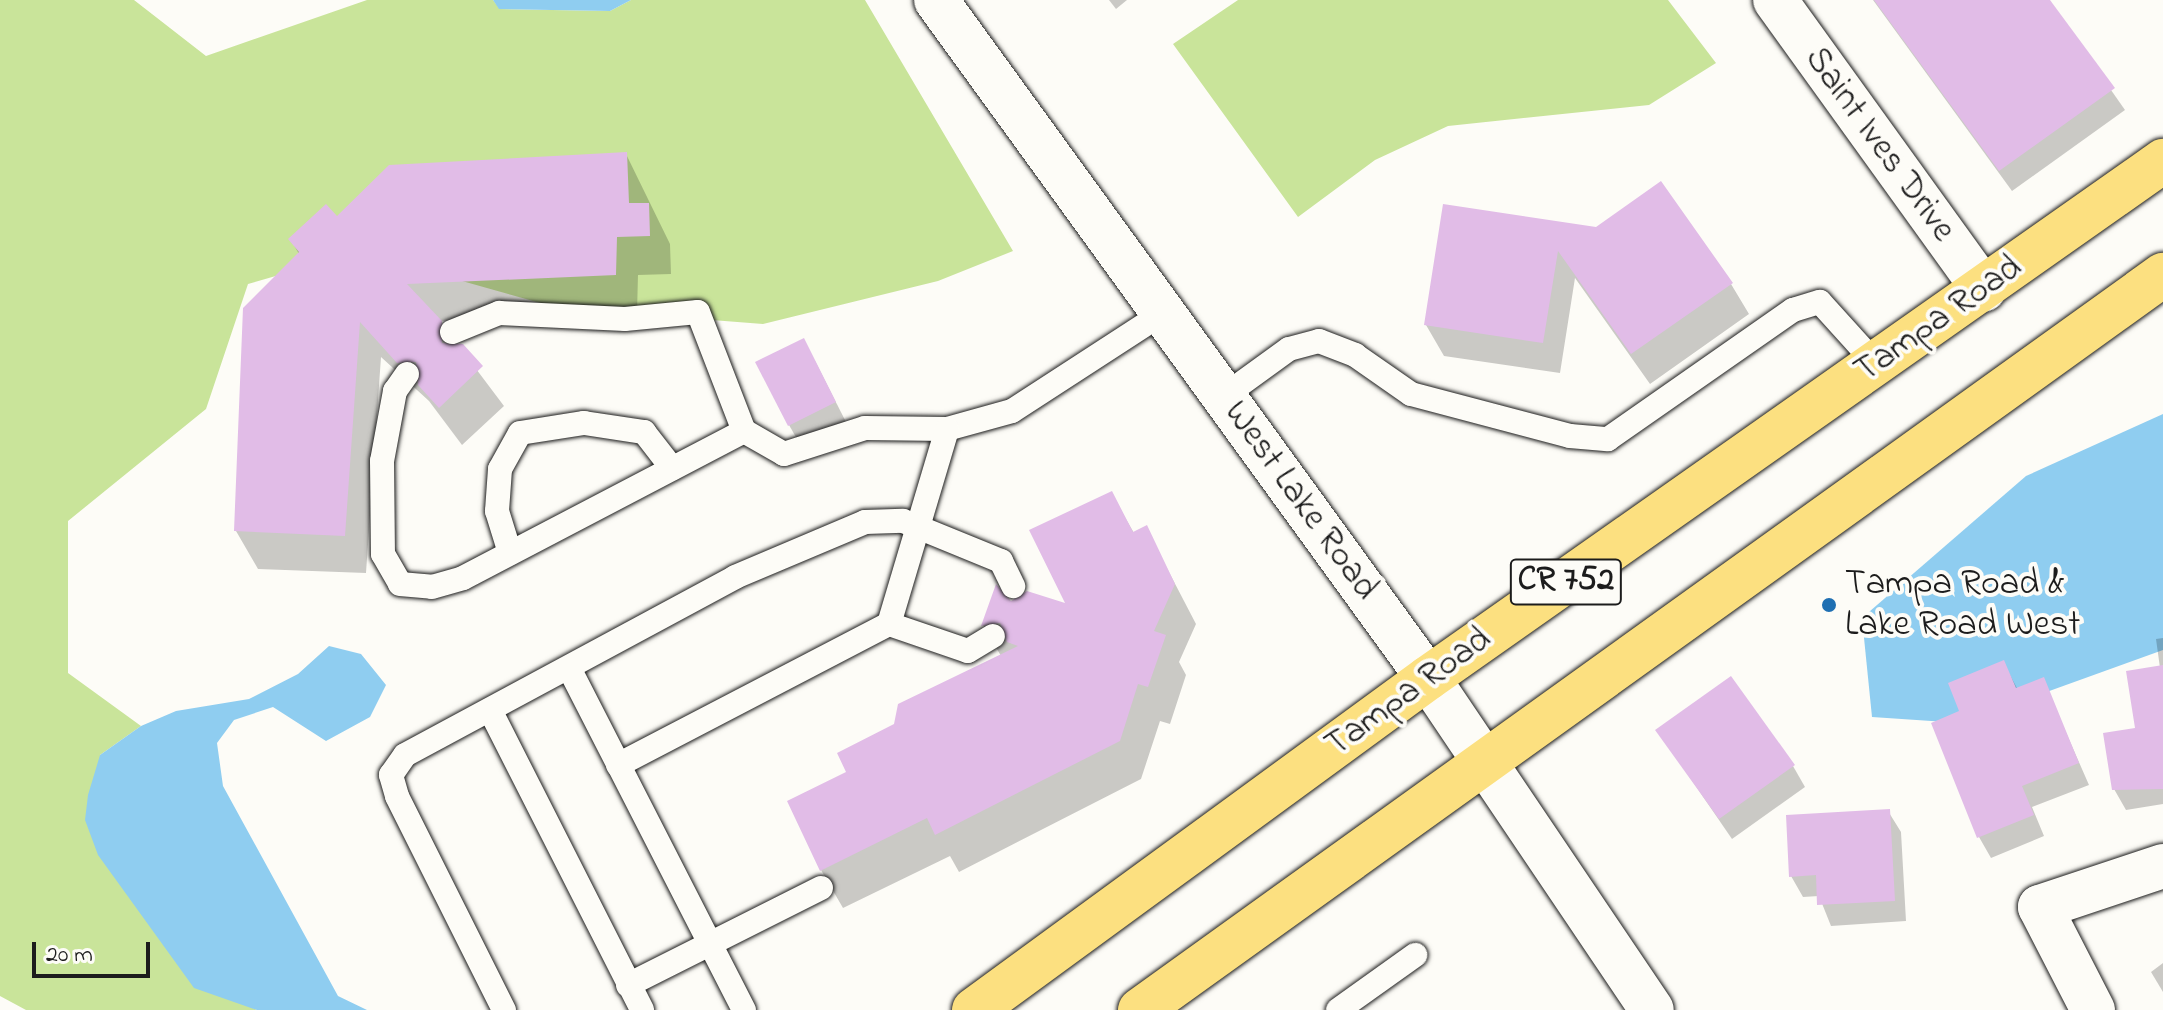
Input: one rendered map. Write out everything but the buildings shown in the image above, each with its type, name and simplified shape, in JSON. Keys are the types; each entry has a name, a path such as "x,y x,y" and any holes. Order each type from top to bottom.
{"main road":[{"name":"Tampa Road","path":"974,1010 1428,678 1984,290 2163,161"},
{"name":"CR 752","path":"1140,1010 1482,760 2163,275"}],"street":[{"name":"West Lake Road","path":"936,0 1428,678 1652,1010"},
{"name":"Saint Ives Drive","path":"1775,0 1984,290"},
{"path":"2093,1010 2040,907 2163,866"}],"lane":[{"path":"1224,396 1289,349 1319,341 1355,355 1411,394 1570,436 1608,439 1793,310 1820,302 1876,364"},
{"path":"452,332 499,313 625,319 698,312 744,431 784,454 865,428 947,429 1012,411 1163,313"},
{"path":"407,374 395,391 382,461 389,571 400,584 432,587 510,553 744,431"},
{"path":"510,553 497,511 500,469 520,433 584,423 644,432 672,468"},
{"path":"618,765 889,624 922,528 947,429"},
{"path":"504,1010 391,775 405,755 735,577 865,522 922,528 1001,561 1013,586"},
{"path":"889,624 968,651 993,636"},
{"path":"569,668 744,1010"},
{"path":"490,710 642,1010"},
{"path":"628,985 821,888"},
{"path":"1338,1010 1415,955"}],"green space":[{"path":"0,0 134,0 206,56 367,0 493,0 500,9 610,11 631,0 865,0 1013,251 938,281 763,324 558,308 359,252 248,284 206,409 68,521 68,673 141,726 100,755 247,1005 257,1010 26,1010 0,996"},
{"path":"1238,0 1668,0 1716,63 1649,105 1448,126 1375,160 1298,217 1173,44"}],"water":[{"path":"493,0 631,0 610,11 499,9"},
{"path":"2163,414 2163,650 1961,723 1872,717 1862,618 2026,476"},
{"path":"329,646 361,654 386,685 370,717 326,741 273,707 234,720 217,743 223,786 338,996 367,1010 257,1010 194,988 98,855 85,820 88,795 100,755 141,726 176,711 249,699 298,674"}],"place":[{"name":"Tampa Road & Lake Road West","path":"1829,605"}]}
